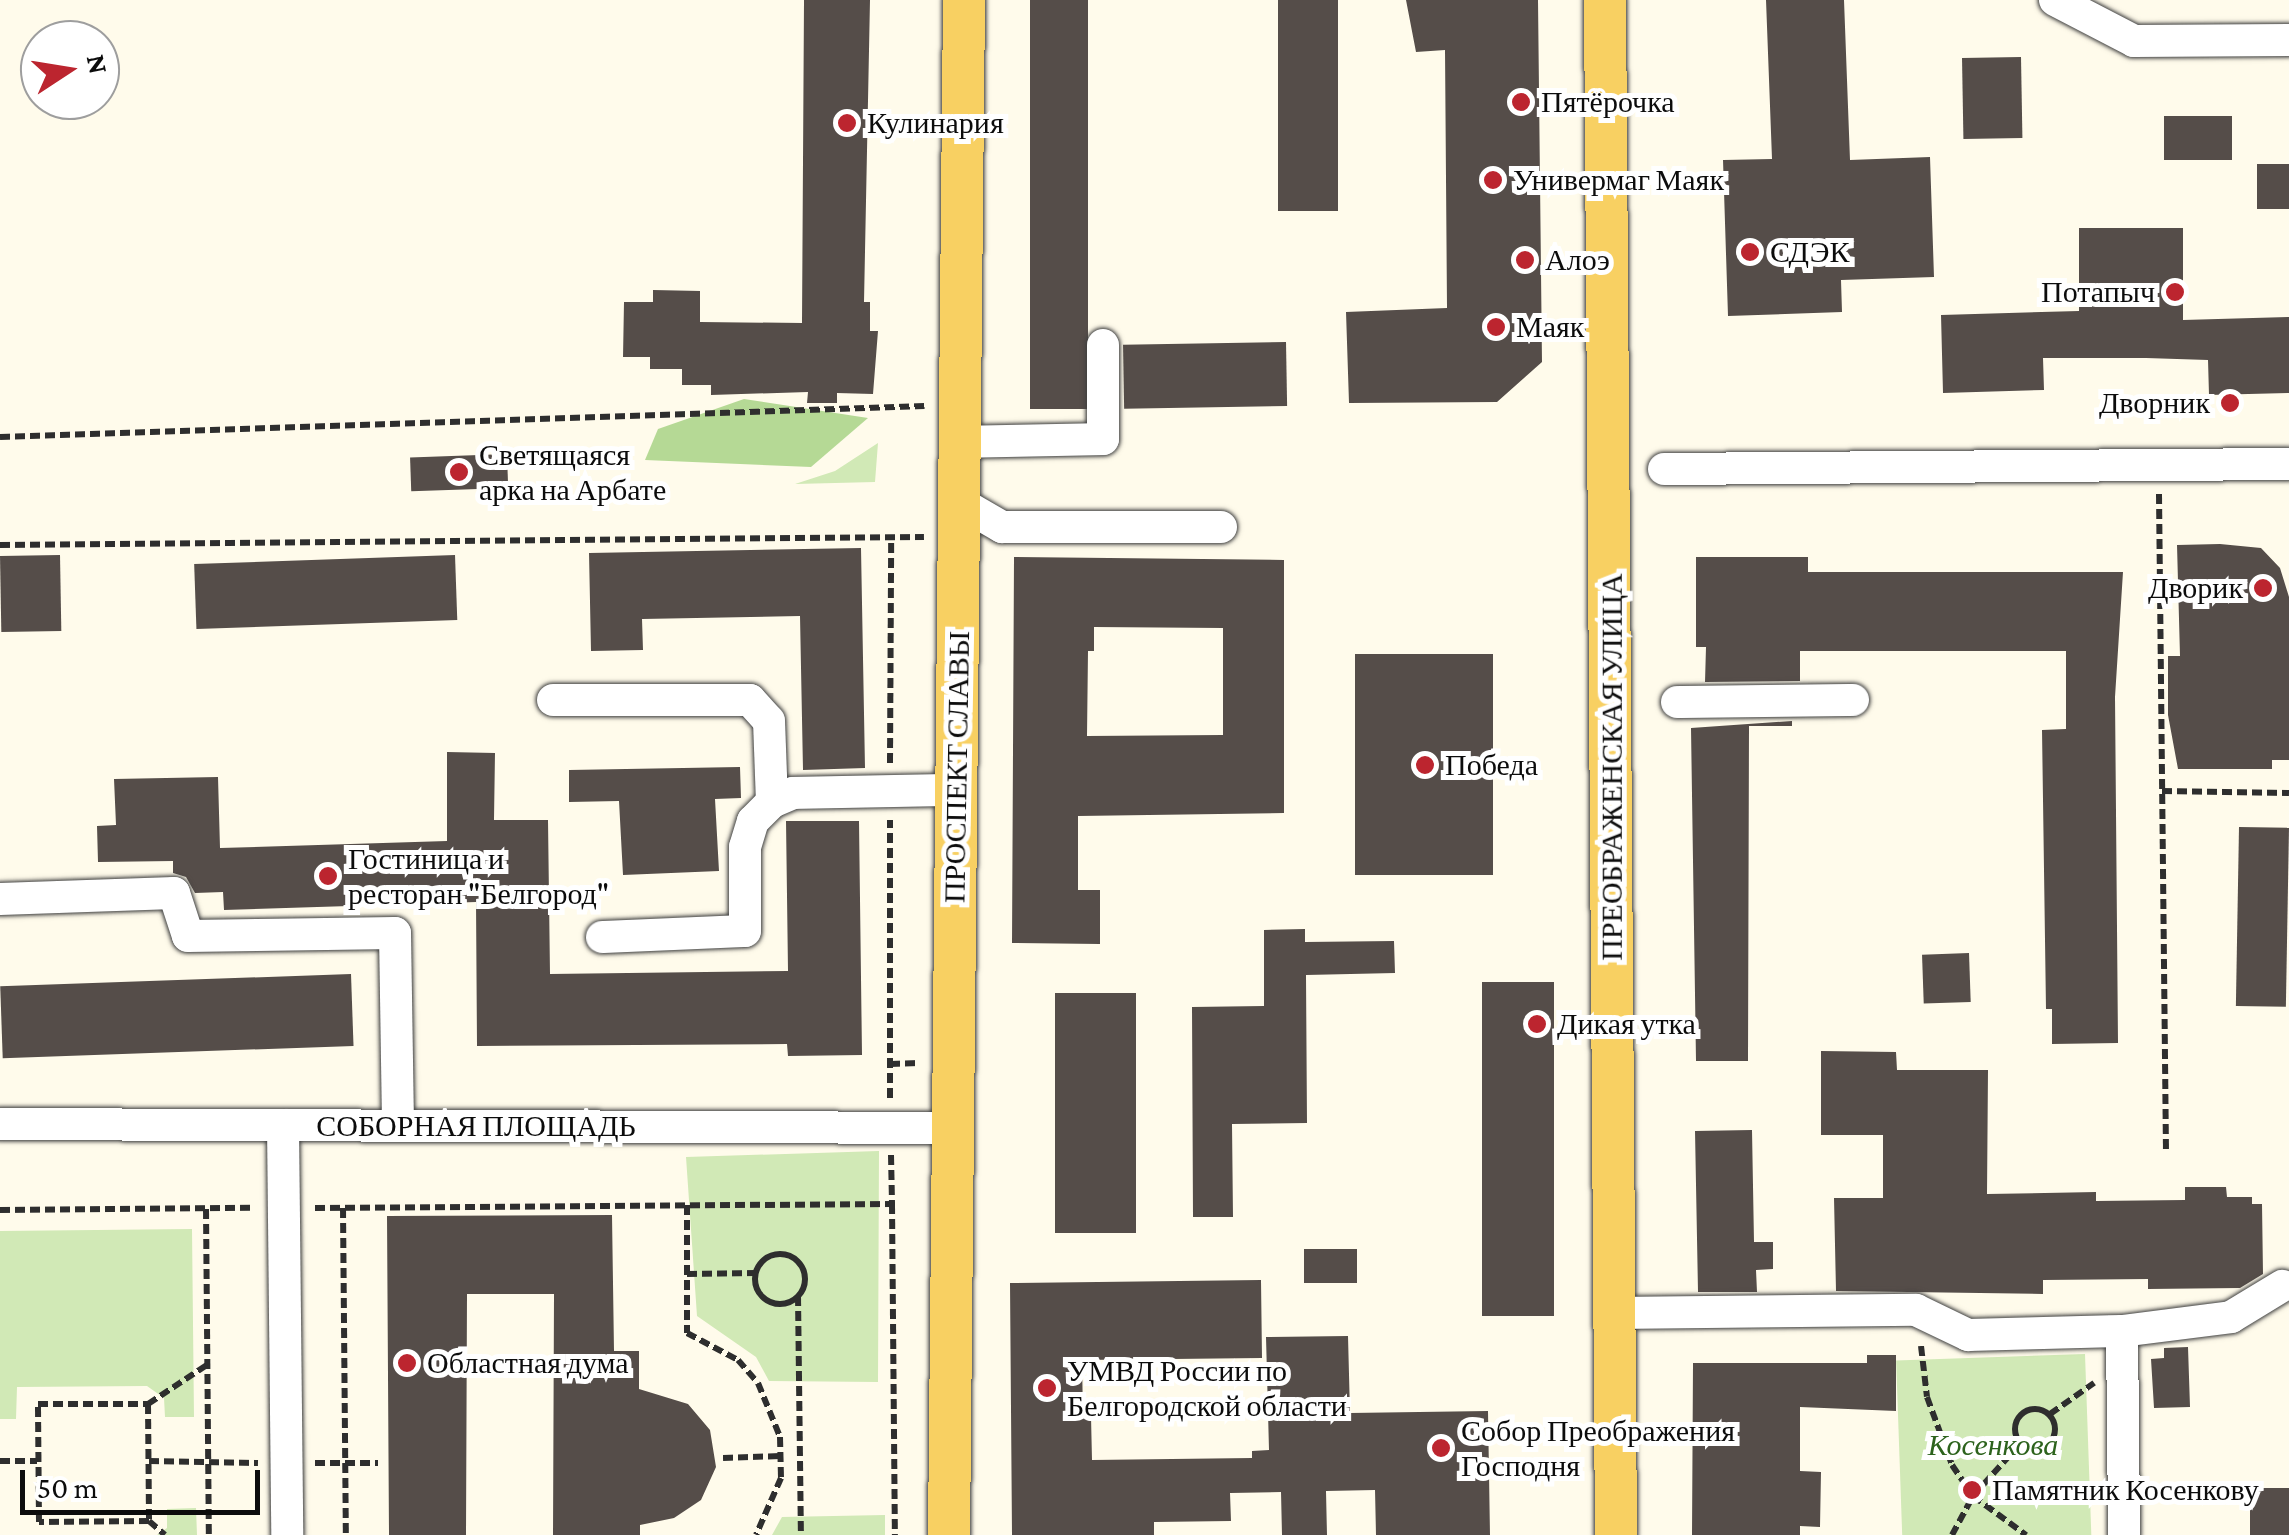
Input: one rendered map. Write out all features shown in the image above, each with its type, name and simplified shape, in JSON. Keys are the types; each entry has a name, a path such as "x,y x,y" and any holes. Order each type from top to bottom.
{"main road":[{"name":"ПРОСПЕКТ СЛАВЫ","path":"948,1535 964,0"},
{"name":"ПРЕОБРАЖЕНСКАЯ УЛИЦА","path":"1605,0 1616,1535"}],"street":[{"path":"2055,0 2134,41 2289,40"},
{"path":"960,423 1103,439 1103,345"},
{"path":"1664,469 2289,464"},
{"path":"959,519 1002,527 1221,527"},
{"path":"553,700 750,700 770,727 772,802"},
{"path":"1677,702 1853,700"},
{"path":"602,937 745,931 746,847 753,821 772,802 793,793 956,790"},
{"path":"0,899 174,893 188,936 395,934 398,1126"},
{"name":"СОБОРНАЯ ПЛОЩАДЬ","path":"0,1124 953,1128"},
{"path":"283,1125 287,1535"},
{"path":"1614,1313 1916,1310 1968,1335 2122,1347 2231,1317 2282,1286"},
{"path":"2122,1347 2124,1535"}],"path":[{"path":"0,437 960,423"},
{"path":"2158,465 2166,1152"},
{"path":"0,544 891,537 959,519"},
{"path":"891,537 890,1128 895,1535"},
{"path":"2162,792 2289,793"},
{"path":"0,1210 892,1204"},
{"path":"687,1205 687,1333 738,1360 758,1383 780,1437 781,1478 756,1535"},
{"path":"206,1208 209,1535"},
{"path":"343,1208 346,1535"},
{"path":"687,1274 756,1273 771,1256 788,1256 804,1274 798,1296 801,1535"},
{"path":"756,1273 758,1291 769,1302 785,1304 798,1296"},
{"path":"1916,1310 1937,1436 1973,1496 2026,1535"},
{"path":"2050,1414 2122,1347"},
{"path":"165,1535 149,1521 38,1522 38,1404 148,1404 208,1364"},
{"path":"148,1404 149,1521"},
{"path":"2036,1408 2050,1414 2056,1430 2050,1444 2035,1450 2020,1444 2014,1429 2020,1414 2036,1408"},
{"path":"1952,1535 1973,1496 2020,1444"},
{"path":"724,1458 780,1456"},
{"path":"0,1461 36,1461"},
{"path":"149,1461 378,1462"}],"green space":[{"path":"744,399 868,418 811,467 645,460 658,429"},
{"path":"878,443 875,482 795,484 835,471"},
{"path":"879,1151 878,1382 769,1381 756,1357 697,1316 686,1157"},
{"path":"192,1229 194,1417 165,1417 164,1398 147,1386 17,1387 16,1419 0,1419 0,1231"},
{"name":"Косенкова","path":"2085,1354 2091,1535 1902,1535 1896,1361"},
{"path":"196,1508 197,1535 157,1535 167,1528 167,1509"},
{"path":"885,1515 885,1535 772,1535 782,1517"}],"building":[{"path":"804,0 870,0 864,302 870,302 870,331 878,331 873,394 837,393 837,403 807,403 808,392 711,395 711,385 682,385 682,369 650,369 650,357 623,357 624,302 653,302 653,290 700,291 700,322 802,323"},
{"path":"1030,0 1088,0 1088,409 1030,409"},
{"path":"1278,0 1338,0 1338,211 1278,211"},
{"name":"Универмаг Маяк","path":"1406,0 1538,0 1542,362 1497,402 1349,403 1346,312 1447,308 1445,50 1416,52"},
{"path":"1766,0 1844,0 1850,160 1930,157 1934,277 1841,280 1842,312 1728,316 1723,160 1772,159"},
{"path":"2021,57 2022,138 1963,139 1962,58"},
{"path":"2164,116 2232,116 2232,160 2164,160"},
{"path":"2257,164 2289,164 2289,209 2257,209"},
{"path":"2079,228 2183,228 2183,320 2289,317 2289,393 2209,395 2208,360 2043,358 2044,390 1943,393 1941,315 2079,311"},
{"path":"1286,342 1287,406 1124,409 1123,345"},
{"name":"Светящаяся арка на Арбате","path":"507,454 508,488 411,491 410,457"},
{"path":"2177,545 2261,548 2280,568 2289,597 2289,760 2272,760 2272,769 2178,769 2168,715 2168,656 2180,656"},
{"path":"861,548 865,768 803,770 800,616 642,619 643,650 591,651 589,553"},
{"path":"60,555 61,631 1,632 0,556"},
{"path":"455,555 457,620 196,629 194,564"},
{"path":"1014,557 1284,560 1284,813 1078,816 1078,890 1100,890 1100,944 1012,943","holes":["1094,627 1223,628 1223,735 1087,736 1088,651 1094,651"]},
{"path":"1696,557 1808,557 1808,572 2123,572 2115,697 2118,1043 2052,1044 2052,1009 2046,1009 2042,730 2066,729 2066,651 1800,651 1800,681 1705,682 1706,647 1696,647"},
{"name":"Победа","path":"1355,654 1493,654 1493,875 1355,875"},
{"path":"1792,721 1792,726 1749,726 1748,1061 1696,1061 1691,728"},
{"path":"447,752 495,753 494,820 548,820 550,974 788,971 786,821 859,821 862,1055 788,1056 787,1044 477,1046 476,902 224,910 223,892 195,893 186,877 173,873 173,861 98,862 97,826 116,825 114,779 218,777 220,848 447,841"},
{"path":"740,767 741,798 715,799 719,871 623,875 619,801 569,802 569,770"},
{"path":"2239,827 2289,828 2286,1007 2236,1006"},
{"path":"1305,929 1305,942 1394,941 1395,973 1306,975 1307,1123 1232,1124 1233,1217 1193,1217 1192,1007 1264,1006 1264,930"},
{"path":"1969,953 1971,1002 1924,1004 1922,955"},
{"path":"351,974 354,1046 3,1058 0,986"},
{"path":"1482,982 1554,982 1554,1316 1482,1316"},
{"path":"1055,993 1136,993 1136,1233 1055,1233"},
{"path":"1821,1051 1896,1052 1897,1070 1988,1070 1987,1194 2096,1192 2096,1201 2185,1200 2185,1187 2226,1187 2227,1197 2252,1197 2252,1204 2262,1204 2263,1274 2240,1288 2148,1289 2148,1279 2043,1280 2043,1294 1836,1291 1834,1198 1883,1198 1883,1135 1821,1135"},
{"path":"1752,1130 1754,1242 1773,1242 1773,1269 1756,1270 1757,1292 1698,1292 1695,1131"},
{"path":"612,1215 614,1351 639,1351 639,1389 688,1404 710,1430 716,1467 701,1500 674,1518 640,1525 640,1535 553,1535 554,1294 467,1294 466,1535 389,1535 387,1216"},
{"path":"1304,1249 1357,1249 1357,1283 1304,1283"},
{"path":"1261,1280 1262,1358 1082,1360 1083,1416 1091,1416 1092,1460 1252,1458 1252,1451 1269,1450 1266,1337 1348,1336 1350,1413 1488,1411 1490,1535 1376,1535 1375,1490 1326,1491 1327,1535 1282,1535 1281,1492 1230,1493 1231,1521 1154,1522 1154,1535 1012,1535 1010,1283"},
{"path":"2188,1347 2190,1407 2154,1408 2151,1359 2164,1358 2164,1348"},
{"path":"1867,1355 1896,1355 1896,1411 1800,1407 1800,1471 1821,1472 1820,1527 1800,1526 1800,1535 1692,1535 1693,1363 1867,1363"},
{"path":"2250,1488 2289,1488 2289,1535 2250,1535"}],"place":[{"name":"Пятёрочка","path":"1521,102"},
{"name":"Кулинария","path":"847,123"},
{"name":"Универмаг Маяк","path":"1493,180"},
{"name":"СДЭК","path":"1750,252"},
{"name":"Алоэ","path":"1525,260"},
{"name":"Потапыч","path":"2175,292"},
{"name":"Маяк","path":"1496,327"},
{"name":"Дворник","path":"2230,403"},
{"name":"Светящаяся арка на Арбате","path":"459,472"},
{"name":"Дворик","path":"2263,588"},
{"name":"Победа","path":"1425,765"},
{"name":"Гостиница и ресторан \"Белгород\"","path":"328,876"},
{"name":"Дикая утка","path":"1537,1024"},
{"name":"Областная дума","path":"407,1363"},
{"name":"УМВД России по Белгородской области","path":"1047,1388"},
{"name":"Собор Преображения Господня","path":"1441,1448"},
{"name":"Памятник Косенкову","path":"1972,1490"}]}
